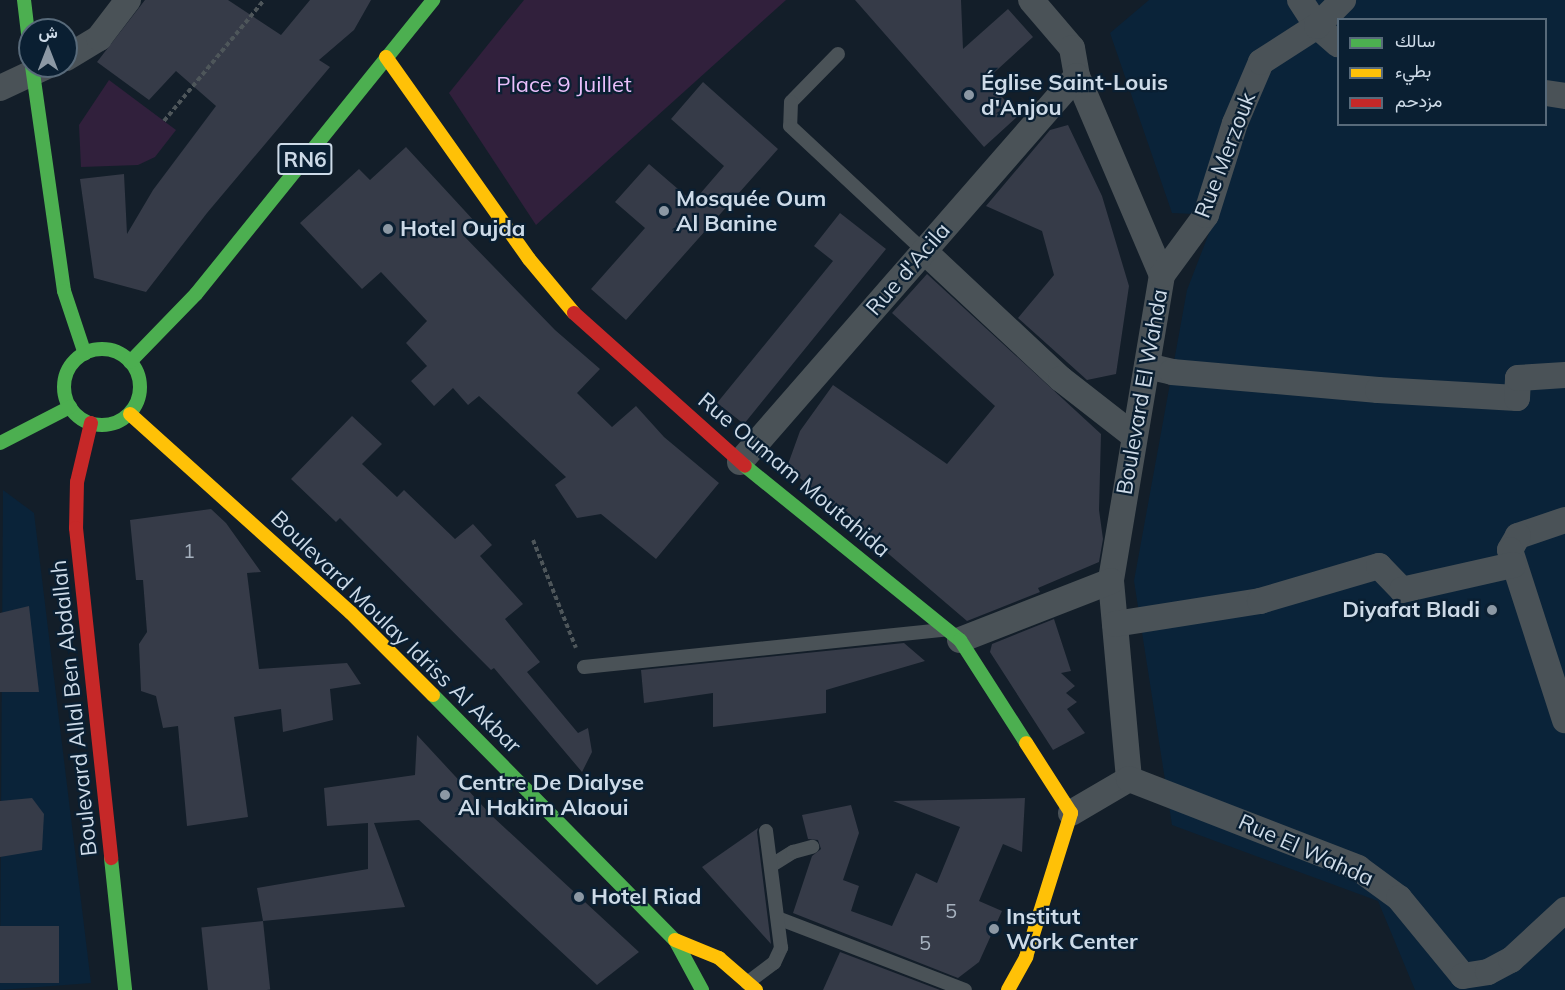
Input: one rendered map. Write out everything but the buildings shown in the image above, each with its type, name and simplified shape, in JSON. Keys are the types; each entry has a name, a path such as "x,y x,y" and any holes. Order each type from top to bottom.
{"main road":[{"path":"24,0 27,18"},
{"name":"RN6","path":"130,362 196,294 433,0"},
{"name":"Rue Oumam Moutahida","path":"387,57 556,293 581,321 740,462 954,635 1071,813"},
{"path":"38,78 64,291 85,354"},
{"path":"109,350 130,362 140,390 130,414 108,425 91,423 70,407 65,379 73,363 85,354 109,350"},
{"path":"0,443 70,407"},
{"name":"Boulevard Moulay Idriss Al Akbar","path":"130,414 192,466 351,613 675,940 702,990"},
{"name":"Boulevard Allal Ben Abdallah","path":"91,423 77,482 76,528 125,990"},
{"path":"1008,990 1026,957 1071,813"},
{"name":"Boulevard Moulay Idriss Al Akbar","path":"675,940 720,958 752,986"},
{"path":"1026,957 1027,990"}],"street":[{"path":"78,51 99,38 128,0"},
{"name":"Boulevard El Wahda","path":"1031,0 1072,48 1077,76 1162,275 1133,435 1112,580 1129,779"},
{"path":"1300,0 1317,26 1337,43"},
{"path":"1317,26 1344,0"},
{"name":"Rue Merzouk","path":"1162,275 1206,214 1235,123 1262,62 1317,26"},
{"path":"0,88 18,76"},
{"name":"Rue d'Acila","path":"740,462 1077,76"},
{"path":"1547,93 1565,96"},
{"path":"924,251 1060,379 1133,435"},
{"path":"1147,366 1172,372 1378,390 1517,398 1518,378 1565,375"},
{"path":"1565,520 1518,536 1510,549 1513,565 1565,720"},
{"path":"1114,624 1260,601 1379,566 1402,590 1513,565"},
{"path":"954,635 1112,580"},
{"path":"1071,813 1129,779"},
{"name":"Rue El Wahda","path":"1129,779 1377,878 1399,898 1463,976 1488,972 1511,960 1565,910"}],"lane":[{"path":"838,54 791,102 790,126 924,251"},
{"path":"584,667 954,635"},
{"path":"735,990 752,986 779,957 780,919 766,831"},
{"path":"772,865 793,852 812,846"},
{"path":"780,919 965,990"}],"path":[{"path":"164,121 264,0"},
{"path":"533,540 584,667"}],"shaded area":[{"path":"1149,0 1565,0 1565,990 1415,990 1378,901 1172,825 1134,581 1187,290 1216,215 1172,213 1110,33"},
{"path":"3,490 34,513 91,983 0,990"}],"green space":[{"name":"Place 9 Juillet","path":"524,0 786,0 536,225 449,93"},
{"path":"109,80 176,130 155,157 138,165 81,167 79,125"}],"traffic: fast":[{"path":"24,0 26,18"},
{"path":"130,362 196,294 433,0"},
{"path":"34,78 64,291 85,354"},
{"path":"102,349 116,352 129,360 137,373 140,387 137,401 129,414 116,422 102,425 88,422 75,414 67,401 64,387 67,373 75,360 88,352 102,349"},
{"path":"0,443 70,407"},
{"path":"745,466 960,640 1026,743"},
{"path":"433,695 675,940 702,990"},
{"path":"111,858 125,990"}],"traffic: slow":[{"path":"386,57 529,259 574,313"},
{"path":"130,414 351,613 433,695"},
{"path":"1008,990 1026,957 1071,813 1026,743"},
{"path":"675,940 719,958 756,990"}],"traffic: jam":[{"path":"574,313 745,466"},
{"path":"91,423 77,482 76,528 111,858"}],"place":[{"name":"Église Saint-Louis d'Anjou","path":"969,95"},
{"name":"Mosquée Oum Al Banine","path":"664,211"},
{"name":"Hotel Oujda","path":"388,229"},
{"name":"Diyafat Bladi","path":"1492,610"},
{"name":"Centre De Dialyse Al Hakim Alaoui","path":"445,795"},
{"name":"Hotel Riad","path":"579,897"},
{"name":"Institut Work Center","path":"994,929"}]}
